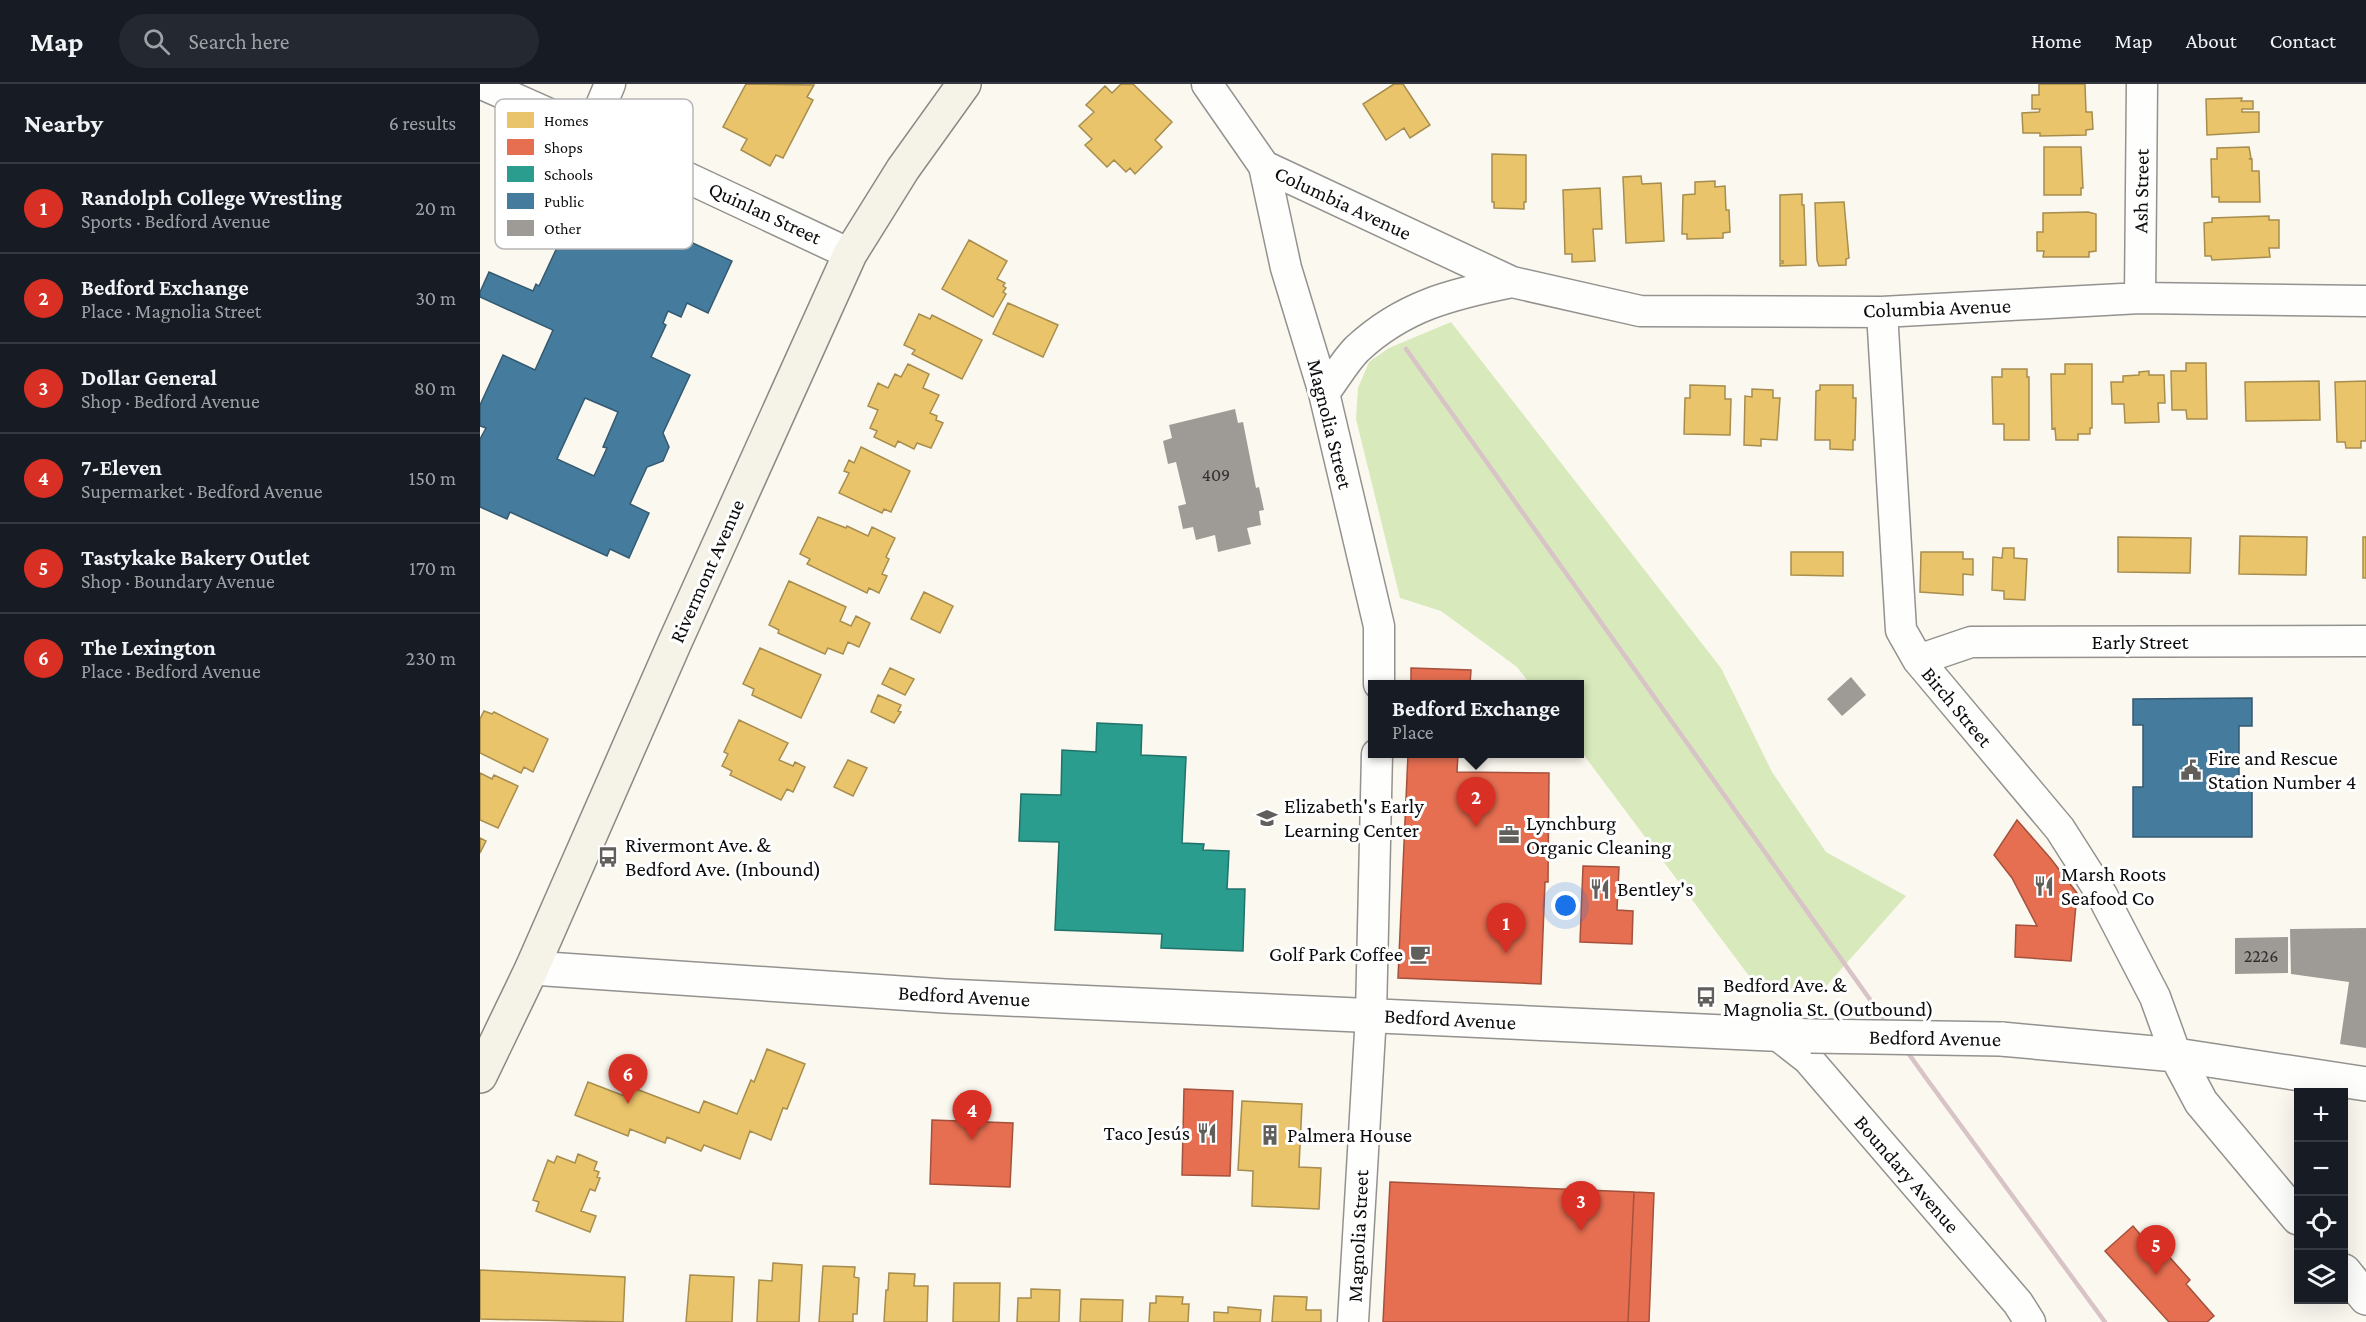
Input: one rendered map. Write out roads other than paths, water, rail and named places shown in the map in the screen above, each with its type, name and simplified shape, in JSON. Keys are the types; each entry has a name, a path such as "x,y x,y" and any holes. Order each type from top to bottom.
{"main road":[{"name":"Rivermont Avenue","path":"480,1076 532,968 675,642 850,254 903,169 964,84"}],"street":[{"name":"Quinlan Street","path":"482,84 516,99"},
{"path":"604,99 610,84"},
{"name":"Columbia Avenue","path":"1207,84 1264,166 1512,282 1640,311 1882,312 2140,298 2366,301"},
{"name":"Ash Street","path":"2140,298 2142,84"},
{"name":"Magnolia Street","path":"1264,166 1286,268 1324,393 1379,626 1379,680"},
{"name":"Quinlan Street","path":"693,180 850,254"},
{"name":"Columbia Avenue","path":"1324,393 1356,350 1402,315 1458,292 1512,282"},
{"name":"Birch Street","path":"1882,312 1901,630 1918,660 2060,829 2102,895 2155,997 2176,1055"},
{"name":"Early Street","path":"1918,660 1971,642 2366,641"},
{"name":"Magnolia Street","path":"1353,1322 1371,1015 1377,758"},
{"name":"Bedford Avenue","path":"532,968 945,996 1811,1036 2001,1039 2176,1055 2366,1084"},
{"name":"Boundary Avenue","path":"1776,1034 1808,1059 2018,1303 2030,1322"},
{"path":"2176,1055 2201,1102 2294,1213"},
{"path":"2348,1277 2366,1298"}],"railway":[{"path":"1406,349 1926,1078 2105,1322"}],"place":[{"name":"Fire and Rescue Station Number 4","path":"2191,770"},
{"name":"Elizabeth's Early Learning Center","path":"1267,818"},
{"name":"Bedford Exchange","path":"1476,827"},
{"name":"Lynchburg Organic Cleaning","path":"1509,835"},
{"name":"Rivermont Ave. & Bedford Ave. (Inbound)","path":"608,857"},
{"name":"Marsh Roots Seafood Co","path":"2044,886"},
{"name":"Bentley's","path":"1600,889"},
{"name":"Randolph College Wrestling","path":"1506,953"},
{"name":"Golf Park Coffee","path":"1420,954"},
{"name":"Bedford Ave. & Magnolia St. (Outbound)","path":"1706,997"},
{"name":"The Lexington","path":"628,1104"},
{"name":"Taco Jesús","path":"1207,1133"},
{"name":"Palmera House","path":"1270,1135"},
{"name":"7-Eleven","path":"972,1140"},
{"name":"Dollar General","path":"1581,1231"},
{"name":"Tastykake Bakery Outlet","path":"2156,1275"}]}
